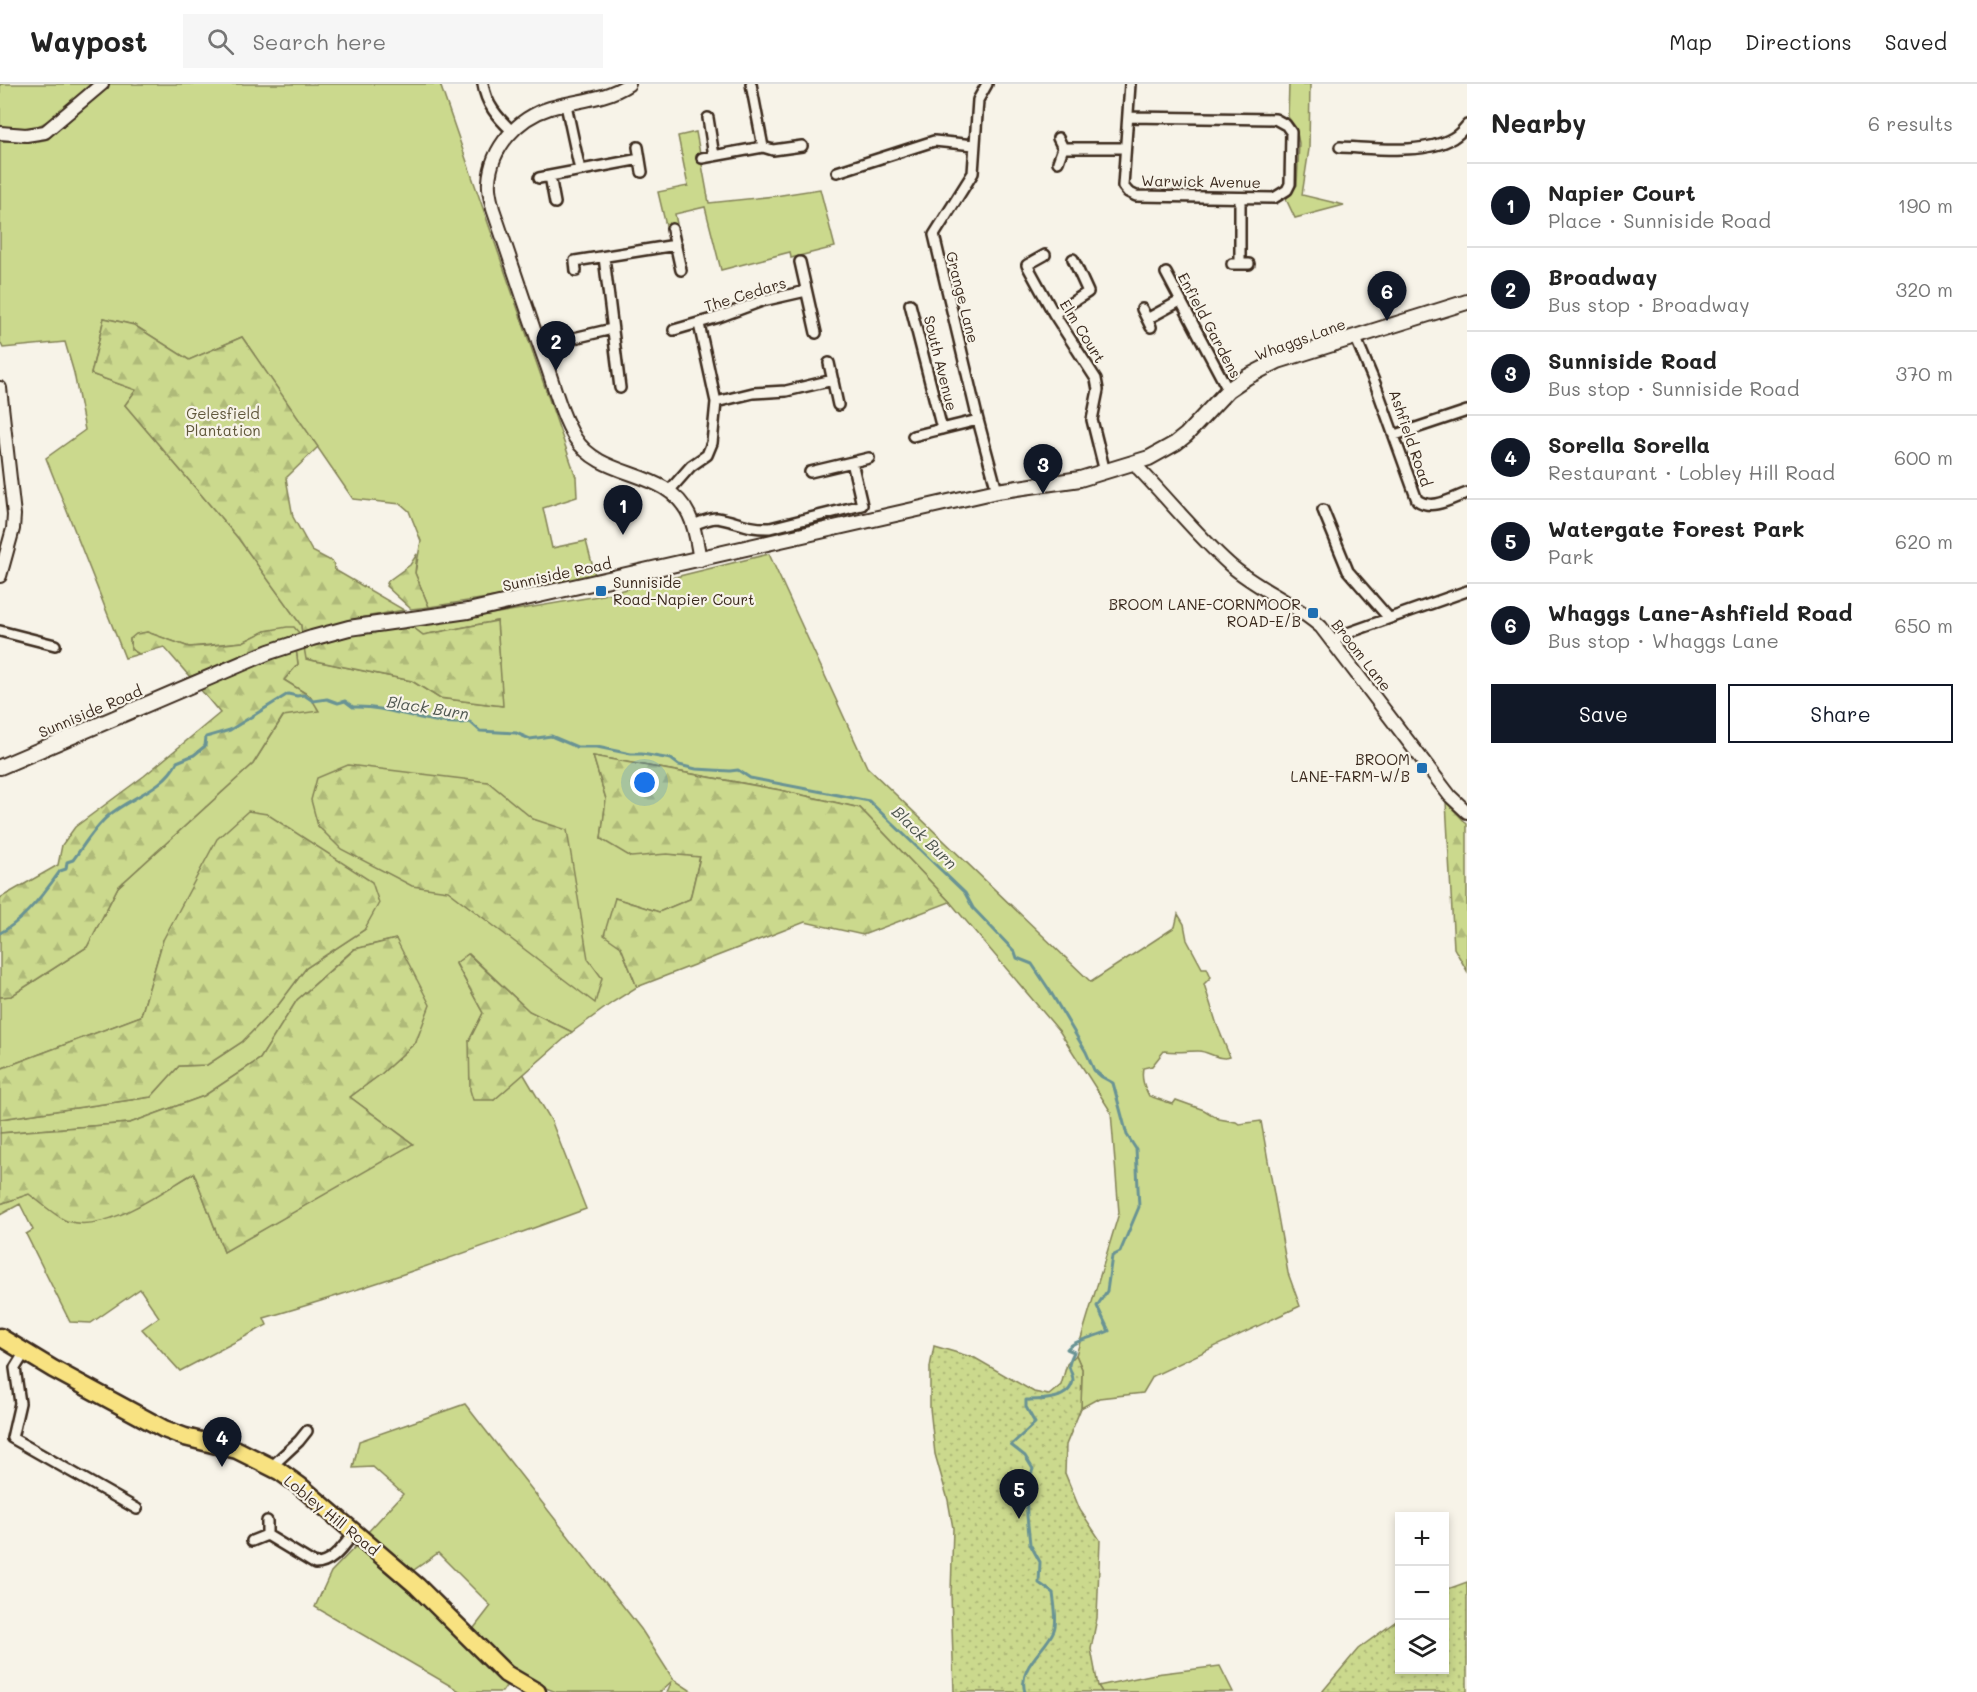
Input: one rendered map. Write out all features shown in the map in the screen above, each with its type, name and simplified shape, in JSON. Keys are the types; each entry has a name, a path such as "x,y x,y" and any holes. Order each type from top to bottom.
{"highway":[{"name":"Lobley Hill Road","path":"0,1337 164,1429 185,1437 237,1450 271,1467 300,1486 417,1586 506,1674 537,1692"}],"main road":[{"name":"Whaggs Lane","path":"1137,463 1162,452 1181,439 1228,390 1278,361 1467,302"},
{"name":"Sunniside Road","path":"0,767 258,656 304,640 372,624 468,611 997,491 1052,484 1137,463"}],"street":[{"path":"0,133 26,135 45,132 102,84"},
{"path":"483,84 488,102 496,115 512,131"},
{"path":"629,84 612,93 549,108 532,115 512,131 503,142 489,182 490,193 493,209 568,426 586,453 612,468 644,477 669,491 684,506 693,525 700,560"},
{"path":"751,84 763,147"},
{"name":"Grange Lane","path":"987,84 978,100 973,172 934,235 997,491"},
{"name":"Warwick Avenue","path":"1128,117 1275,119 1286,124 1292,132 1290,184 1287,190 1274,198 1136,196 1128,192 1123,186 1130,84"},
{"path":"566,105 579,170"},
{"path":"708,118 714,156"},
{"path":"1340,147 1419,148 1444,143 1456,137 1467,125"},
{"path":"837,172 934,141 974,145"},
{"path":"1058,162 1060,143 1125,148"},
{"path":"702,158 763,147 773,150 802,146"},
{"path":"638,147 642,172"},
{"path":"539,178 640,159"},
{"path":"550,176 555,203"},
{"path":"1240,198 1240,264"},
{"path":"672,229 681,270"},
{"path":"576,271 575,261 676,245"},
{"name":"Elm Court","path":"1045,255 1027,265 1054,314 1096,379 1098,390 1092,420 1105,472"},
{"path":"603,257 620,388"},
{"path":"800,262 816,333"},
{"path":"1054,314 1088,292 1073,265"},
{"name":"Enfield Gardens","path":"1166,273 1228,390"},
{"name":"The Cedars","path":"669,491 691,466 706,455 712,443 716,402 699,324 762,302 806,291"},
{"path":"1142,309 1149,323 1180,301"},
{"name":"South Avenue","path":"910,304 942,429"},
{"path":"674,330 699,324"},
{"path":"540,346 612,329"},
{"name":"Ashfield Road","path":"1354,336 1395,435 1417,500 1431,506 1467,493"},
{"path":"829,363 838,405"},
{"path":"716,402 753,393 786,391 833,380"},
{"path":"0,388 14,516 13,529 0,576"},
{"path":"1395,435 1467,411"},
{"path":"913,436 978,420"},
{"path":"810,472 869,458"},
{"path":"693,525 716,518 755,529 770,528 862,505 852,462"},
{"name":"Broom Lane","path":"1137,463 1139,469 1229,564 1248,579 1308,615 1334,642 1450,796 1467,812"},
{"path":"1323,510 1348,571 1388,617"},
{"path":"1334,642 1342,635 1388,617 1467,591"},
{"path":"0,631 55,645"},
{"path":"25,1352 15,1368 20,1403 12,1438 137,1509"},
{"path":"271,1467 300,1441 307,1431"},
{"path":"267,1521 267,1535"},
{"path":"267,1535 315,1564 320,1564 331,1559 355,1532"},
{"path":"252,1541 267,1535"}],"green space":[{"path":"0,84 91,84 48,121 34,128 0,127"},
{"path":"109,84 440,84 576,477 577,497 543,508 552,548 586,541 595,575 513,594 429,607 415,573 421,541 409,511 401,504 353,499 242,337 189,360 134,325 104,318 91,374 136,390 125,405 238,538 301,625 302,633 294,628 265,631 243,642 189,647 147,632 130,639 131,649 139,654 125,658 46,458 85,430 74,373 65,342 3,348 0,342 0,141 35,142 48,139"},
{"path":"1289,84 1310,84 1309,149 1302,195 1344,205 1295,218 1286,199 1297,185 1299,143 1296,128 1288,117"},
{"path":"696,132 709,203 820,189 835,247 791,258 790,252 721,270 705,207 675,214 677,224 666,226 658,192 688,186 678,136"},
{"name":"Gelesfield Plantation","path":"104,318 134,325 189,360 242,337 318,447 286,478 293,517 312,551 333,562 335,570 404,610 359,618 302,633 301,625 238,538 125,405 136,390 91,374"},
{"path":"417,554 415,573 429,607 411,609 386,586 388,581 410,565"},
{"path":"769,554 867,767 1091,982 1175,927 1178,914 1184,924 1187,940 1202,968 1207,968 1211,977 1204,984 1230,1057 1221,1058 1198,1051 1164,1051 1152,1066 1143,1068 1144,1086 1149,1096 1173,1104 1176,1100 1204,1110 1219,1119 1239,1124 1261,1121 1288,1273 1300,1306 1153,1376 1143,1393 1099,1398 1081,1408 1082,1369 1076,1355 1119,1213 1111,1112 1060,1032 950,902 860,808 780,790 593,756 606,799 601,839 667,854 700,856 690,899 659,912 615,898 621,947 637,987 572,1032 529,1011 469,954 456,964 483,1013 469,1041 494,1100 523,1073 551,1120 586,1209 385,1280 264,1318 267,1325 180,1371 142,1329 159,1317 140,1289 91,1323 70,1322 26,1234 33,1230 20,1204 0,1215 0,1204 29,1194 66,1221 136,1207 194,1173 224,1252 412,1143 350,1097 381,1074 416,1042 396,939 354,949 297,1000 260,1059 204,1096 130,1123 0,1133 0,1119 151,1097 179,1066 207,1065 242,1042 279,1004 306,968 364,930 163,940 141,1016 0,1069 0,997 11,996 87,947 118,887 253,764 284,715 310,696 284,680 298,664 296,649 304,647 307,659 412,681 439,698 502,706 497,621 423,635 410,625 598,596"},
{"path":"497,621 503,706 439,698 412,681 306,659 304,647 357,634 410,625 423,635"},
{"path":"294,627 299,633 190,677 164,647 139,654 131,649 130,639 136,634 147,632 189,647 243,642 265,631"},
{"path":"296,649 298,664 284,680 310,696 319,711 283,716 253,764 118,887 87,947 11,996 0,997 0,898 58,865 62,845 75,827 144,776 220,713 200,689"},
{"path":"593,756 780,790 860,808 950,902 863,935 805,922 637,987 621,947 604,935 615,898 659,912 690,899 700,857 667,854 631,857 601,839 606,799"},
{"path":"348,765 488,782 533,819 567,830 588,959 602,978 595,1003 448,891 412,886 341,849 318,826 311,800 317,778"},
{"path":"1446,802 1467,824 1467,971 1454,948"},
{"path":"248,811 267,814 372,882 379,903 364,930 306,968 279,1004 242,1042 207,1065 179,1066 151,1097 0,1119 0,1069 141,1016 163,940 217,839"},
{"path":"396,939 430,1005 416,1042 381,1074 350,1097 413,1144 224,1252 194,1173 133,1209 99,1222 67,1221 29,1194 0,1204 0,1133 130,1123 204,1096 260,1059 297,1000 355,949"},
{"path":"468,954 529,1011 572,1032 494,1100 473,1100 470,1090 469,1041 483,1013 456,963"},
{"path":"934,1346 975,1358 1034,1392 1049,1395 1061,1385 1067,1364 1076,1355 1082,1369 1081,1408 1066,1445 1065,1473 1080,1510 1100,1540 1097,1618 1091,1649 1098,1686 1102,1692 954,1692 951,1593 953,1528 935,1454 930,1408 930,1367"},
{"path":"465,1404 641,1629 673,1679 693,1692 667,1692 672,1681 660,1692 556,1692 525,1680 471,1632 491,1606 438,1553 411,1572 367,1533 403,1494 373,1467 353,1468 359,1441"},
{"path":"357,1545 445,1625 506,1686 502,1692 461,1692 315,1607 331,1572"},
{"path":"1467,1582 1467,1692 1322,1692 1358,1649 1395,1622 1395,1674 1449,1674 1449,1589"},
{"path":"1220,1666 1233,1692 1102,1692 1098,1686 1155,1674"}],"waterway":[{"name":"Black Burn","path":"0,933 17,921 33,905 60,871 66,869 67,862 73,860 108,816 164,779 177,762 194,755 205,746 206,737 230,730 288,694 304,695 313,701 327,699 338,703 345,701 353,707 382,709 440,722 470,722 480,731 516,733 530,739 551,736 577,747 597,747 671,759 679,765 696,769 738,770 750,778 869,801 965,893 973,908 1015,952 1017,958 1032,964 1086,1052 1094,1070 1113,1083 1127,1135 1136,1149 1139,1207 1120,1252 1112,1256 1107,1291 1097,1306 1109,1331 1081,1340 1067,1349 1074,1352 1069,1364 1073,1376 1071,1387 1061,1396 1026,1400 1026,1407 1035,1423 1011,1445 1025,1456 1033,1469 1026,1488 1030,1544 1040,1562 1039,1583 1053,1593 1056,1617 1054,1630 1033,1659 1025,1675 1025,1692"}],"place":[{"name":"Whaggs Lane-Ashfield Road","path":"1387,321"},
{"name":"Broadway","path":"556,371"},
{"name":"Sunniside Road","path":"1043,494"},
{"name":"Napier Court","path":"623,535"},
{"name":"Sunniside Road-Napier Court","path":"601,591"},
{"name":"BROOM LANE-CORNMOOR ROAD-E/B","path":"1313,613"},
{"name":"BROOM LANE-FARM-W/B","path":"1422,768"},
{"name":"Sorella Sorella","path":"222,1467"},
{"name":"Watergate Forest Park","path":"1019,1519"}]}
